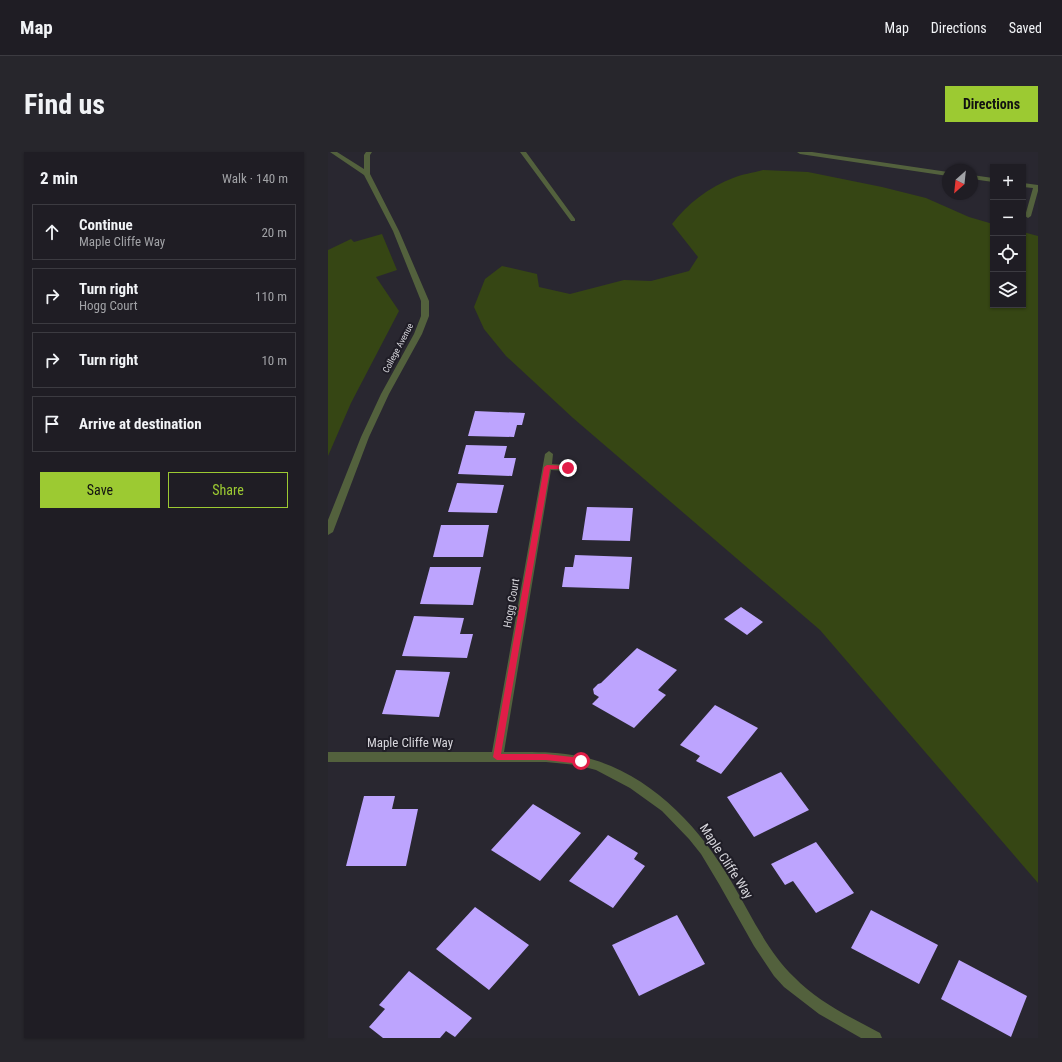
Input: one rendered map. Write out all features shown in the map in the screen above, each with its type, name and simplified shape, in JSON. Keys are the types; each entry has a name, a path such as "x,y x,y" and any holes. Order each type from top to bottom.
{"street":[{"path":"334,152 347,152"},
{"path":"334,152 368,174"},
{"name":"College Avenue","path":"328,532 365,437 385,394 418,334 425,316 424,301 396,231 368,174 367,155 369,152"},
{"path":"523,152 573,220"},
{"path":"800,152 942,173"},
{"path":"978,178 990,180"},
{"path":"1026,185 1037,187 1028,216"},
{"name":"Hogg Court","path":"497,757 549,454"},
{"path":"547,467 568,468"},
{"name":"Maple Cliffe Way","path":"328,757 546,757 581,761 610,772 632,783 662,805 686,826 705,850 758,939 779,971 795,988 814,1002 875,1038"}],"green space":[{"path":"763,170 808,172 882,187 926,198 969,217 990,223 990,308 1026,308 1026,233 1038,236 1038,883 820,630 573,418 506,356 484,329 474,307 485,279 502,266 537,274 539,287 570,294 624,280 651,281 689,271 698,257 672,224 684,210 707,191 736,177"},
{"path":"382,234 397,270 376,277 399,311 351,403 328,456 328,250 351,239 354,242"}],"building":[{"path":"475,411 525,413 522,425 517,425 514,437 468,436"},
{"path":"466,445 507,446 504,458 516,458 512,476 458,474"},
{"path":"457,483 504,485 497,513 448,512"},
{"path":"587,507 633,508 630,541 582,540"},
{"path":"441,525 489,525 483,557 433,557"},
{"path":"575,555 632,557 629,589 562,587 565,567 573,567"},
{"path":"430,567 481,567 473,605 420,604"},
{"path":"741,607 763,622 747,635 724,619"},
{"path":"414,616 464,618 460,634 473,634 467,658 402,656"},
{"path":"637,648 677,670 658,690 666,695 634,728 592,704 599,697 594,694 593,689"},
{"path":"396,670 450,672 439,717 382,714"},
{"path":"715,705 758,728 721,774 696,761 700,756 680,745"},
{"path":"781,772 809,810 754,837 727,797"},
{"path":"364,796 395,796 392,809 418,809 406,866 346,866"},
{"path":"533,804 581,833 540,881 491,850"},
{"path":"608,835 638,853 634,859 645,866 613,908 569,881"},
{"path":"816,842 854,893 816,913 793,881 785,885 771,864"},
{"path":"475,907 529,945 489,990 436,949"},
{"path":"871,910 938,945 919,984 851,948"},
{"path":"677,915 705,964 639,996 612,945"},
{"path":"959,960 1027,996 1011,1037 941,999"},
{"path":"409,971 472,1018 455,1037 446,1031 440,1038 383,1038 369,1027 385,1009 379,1005"}],"route":[{"path":"568,468 547,467 497,757 546,757 581,761"}]}
